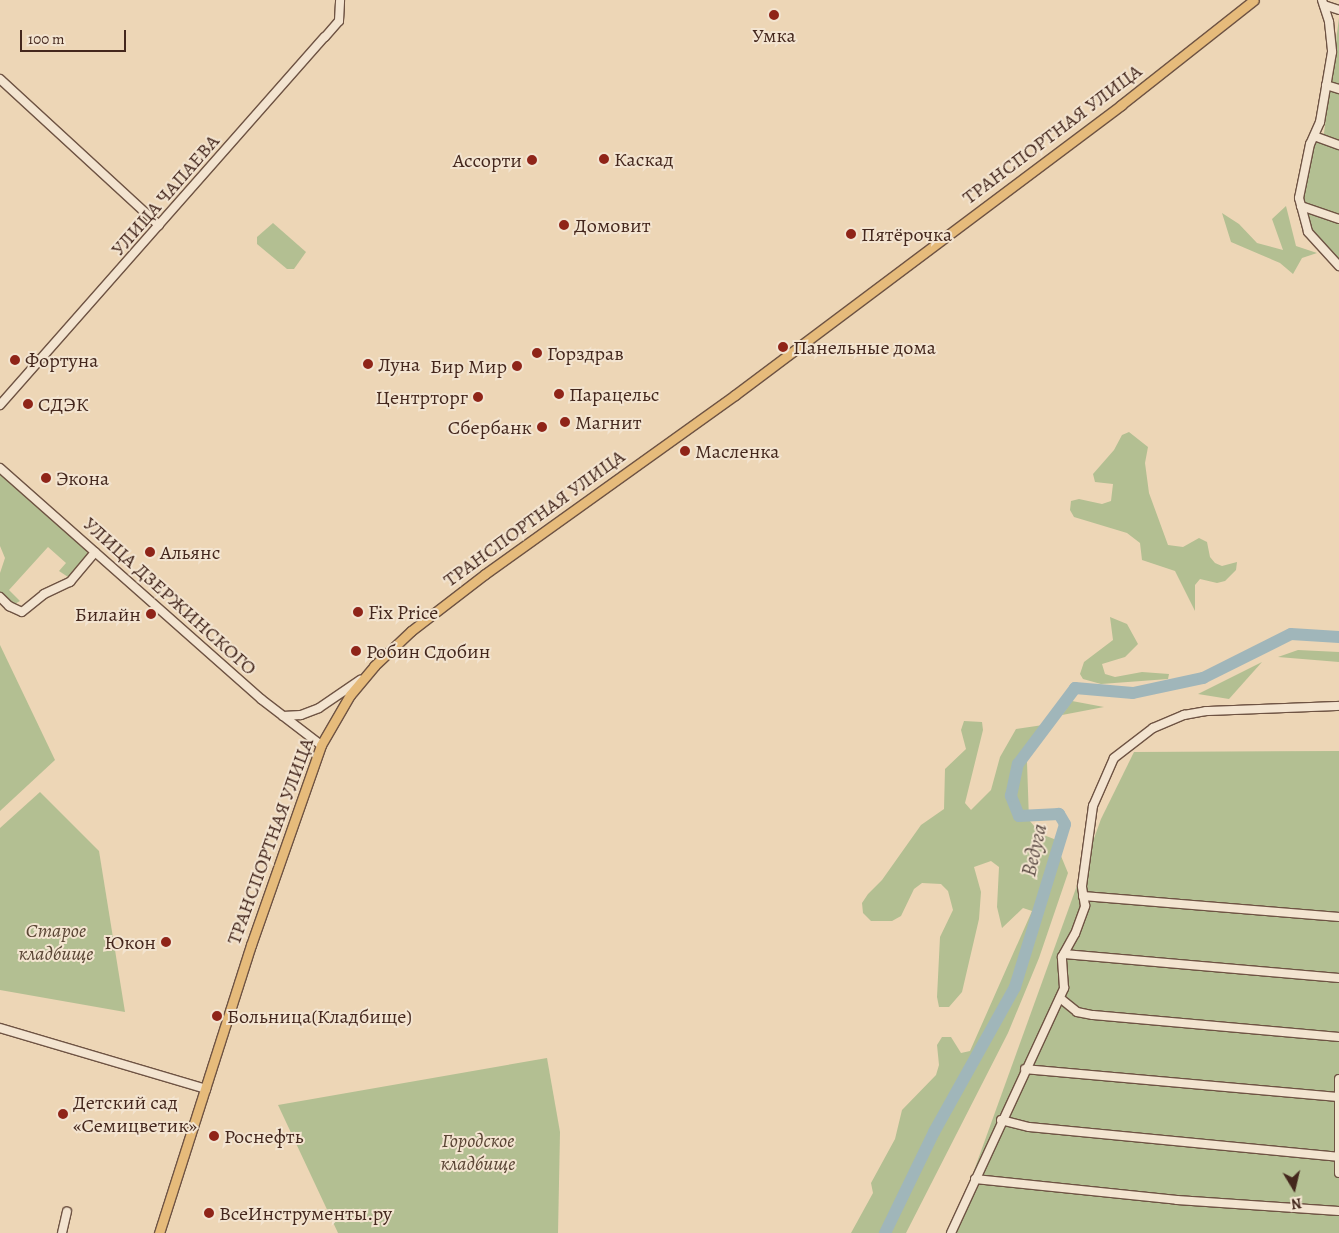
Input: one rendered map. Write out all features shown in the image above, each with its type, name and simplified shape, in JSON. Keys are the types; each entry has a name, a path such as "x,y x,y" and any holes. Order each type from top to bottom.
{"main road":[{"name":"ТРАНСПОРТНАЯ УЛИЦА","path":"159,1233 251,945 321,745 350,695 367,675 411,631 478,580 735,395 1121,105 1254,0"}],"street":[{"name":"УЛИЦА ЧАПАЕВА","path":"0,404 330,32 339,21 340,0"},
{"path":"1323,3 1339,10"},
{"path":"1323,3 1332,39 1326,84 1300,189 1301,206 1308,232 1339,266"},
{"path":"0,79 159,225"},
{"path":"1326,84 1339,89"},
{"path":"1314,136 1339,145"},
{"path":"1301,206 1339,219"},
{"name":"УЛИЦА ДЗЕРЖИНСКОГО","path":"0,468 283,716 321,745"},
{"path":"0,597 9,606 22,612 44,594 70,582 95,552"},
{"path":"283,716 301,715 319,708 367,675"},
{"path":"951,1233 1001,1120 1064,988 1060,965 1082,919 1084,896 1082,886 1093,806 1114,758 1131,742 1168,719 1206,711 1339,706"},
{"path":"1084,896 1339,917"},
{"path":"1064,954 1339,978"},
{"path":"1060,998 1076,1012 1093,1015 1339,1037"},
{"path":"0,1028 206,1089"},
{"path":"1025,1069 1337,1096"},
{"path":"1339,1079 1337,1096 1339,1173"},
{"path":"1001,1120 1029,1127 1338,1157"},
{"path":"975,1179 1186,1201 1339,1211"},
{"path":"62,1233 67,1212"}],"green space":[{"path":"1339,18 1339,261 1312,232 1303,198 1314,146 1324,133"},
{"path":"1286,206 1296,246 1317,253 1302,258 1293,274 1280,263 1231,242 1222,213 1239,224 1257,243 1283,250 1272,219"},
{"path":"273,223 306,252 294,269 287,269 257,244 257,237"},
{"path":"1129,432 1148,447 1145,463 1149,493 1168,545 1183,547 1199,538 1207,542 1210,557 1215,563 1222,566 1237,562 1236,570 1225,581 1217,583 1200,579 1195,585 1195,611 1175,571 1142,560 1140,543 1127,533 1074,517 1070,510 1071,501 1079,499 1102,504 1111,501 1113,484 1095,482 1093,474 1114,450 1122,435"},
{"path":"0,472 87,551 88,557 71,579 59,571 66,563 48,547 9,590 20,601 11,606 0,595 0,573 5,558 0,546"},
{"path":"1110,617 1127,624 1138,644 1125,657 1102,664 1105,674 1115,677 1142,672 1169,674 1168,679 1101,684 1083,679 1080,674 1084,662 1113,640"},
{"path":"0,645 55,760 0,811"},
{"path":"1298,650 1339,652 1339,662 1278,657"},
{"path":"1262,662 1229,699 1198,694"},
{"path":"1072,701 1104,707 1062,715"},
{"path":"964,721 982,722 983,730 965,803 971,810 991,790 1000,757 1016,729 1043,725 1036,733 1027,762 1029,820 1041,834 1054,839 1068,873 1039,958 1008,1033 906,1233 851,1233 873,1193 871,1183 895,1139 902,1110 936,1075 939,1065 937,1045 942,1037 951,1037 961,1053 970,1051 1032,911 1023,908 1002,928 997,907 999,867 991,861 974,867 981,892 979,919 962,992 949,1007 939,1007 937,997 940,937 953,910 948,891 941,884 922,883 914,889 901,916 892,921 871,921 863,913 862,903 882,880 921,825 944,809 945,769 966,749 961,730"},
{"path":"1339,751 1339,1233 956,1233 959,1212 1101,819 1134,752"},
{"name":"Старое кладбище","path":"40,792 99,851 125,1012 0,990 0,828"},
{"name":"Городское кладбище","path":"547,1058 560,1132 558,1233 338,1233 278,1105"}],"waterway":[{"name":"Ведуга","path":"885,1233 934,1132 1015,987 1065,824 1059,814 1019,816 1011,796 1018,764 1075,688 1133,693 1203,678 1291,634 1339,637"}],"place":[{"name":"Умка","path":"774,15"},
{"name":"Каскад","path":"604,159"},
{"name":"Ассорти","path":"532,160"},
{"name":"Домовит","path":"564,225"},
{"name":"Пятёрочка","path":"851,234"},
{"name":"Панельные дома","path":"783,347"},
{"name":"Горздрав","path":"537,353"},
{"name":"Фортуна","path":"15,360"},
{"name":"Луна","path":"368,364"},
{"name":"Бир Мир","path":"517,366"},
{"name":"Парацельс","path":"559,394"},
{"name":"Центрторг","path":"478,397"},
{"name":"СДЭК","path":"28,404"},
{"name":"Магнит","path":"565,422"},
{"name":"Сбербанк","path":"542,427"},
{"name":"Масленка","path":"685,451"},
{"name":"Экона","path":"46,478"},
{"name":"Альянс","path":"150,552"},
{"name":"Fix Price","path":"358,612"},
{"name":"Билайн","path":"151,614"},
{"name":"Робин Сдобин","path":"356,651"},
{"name":"Юкон","path":"166,942"},
{"name":"Больница(Кладбище)","path":"217,1016"},
{"name":"Детский сад «Семицветик»","path":"63,1114"},
{"name":"Роснефть","path":"214,1136"},
{"name":"ВсеИнструменты.ру","path":"209,1213"}]}
